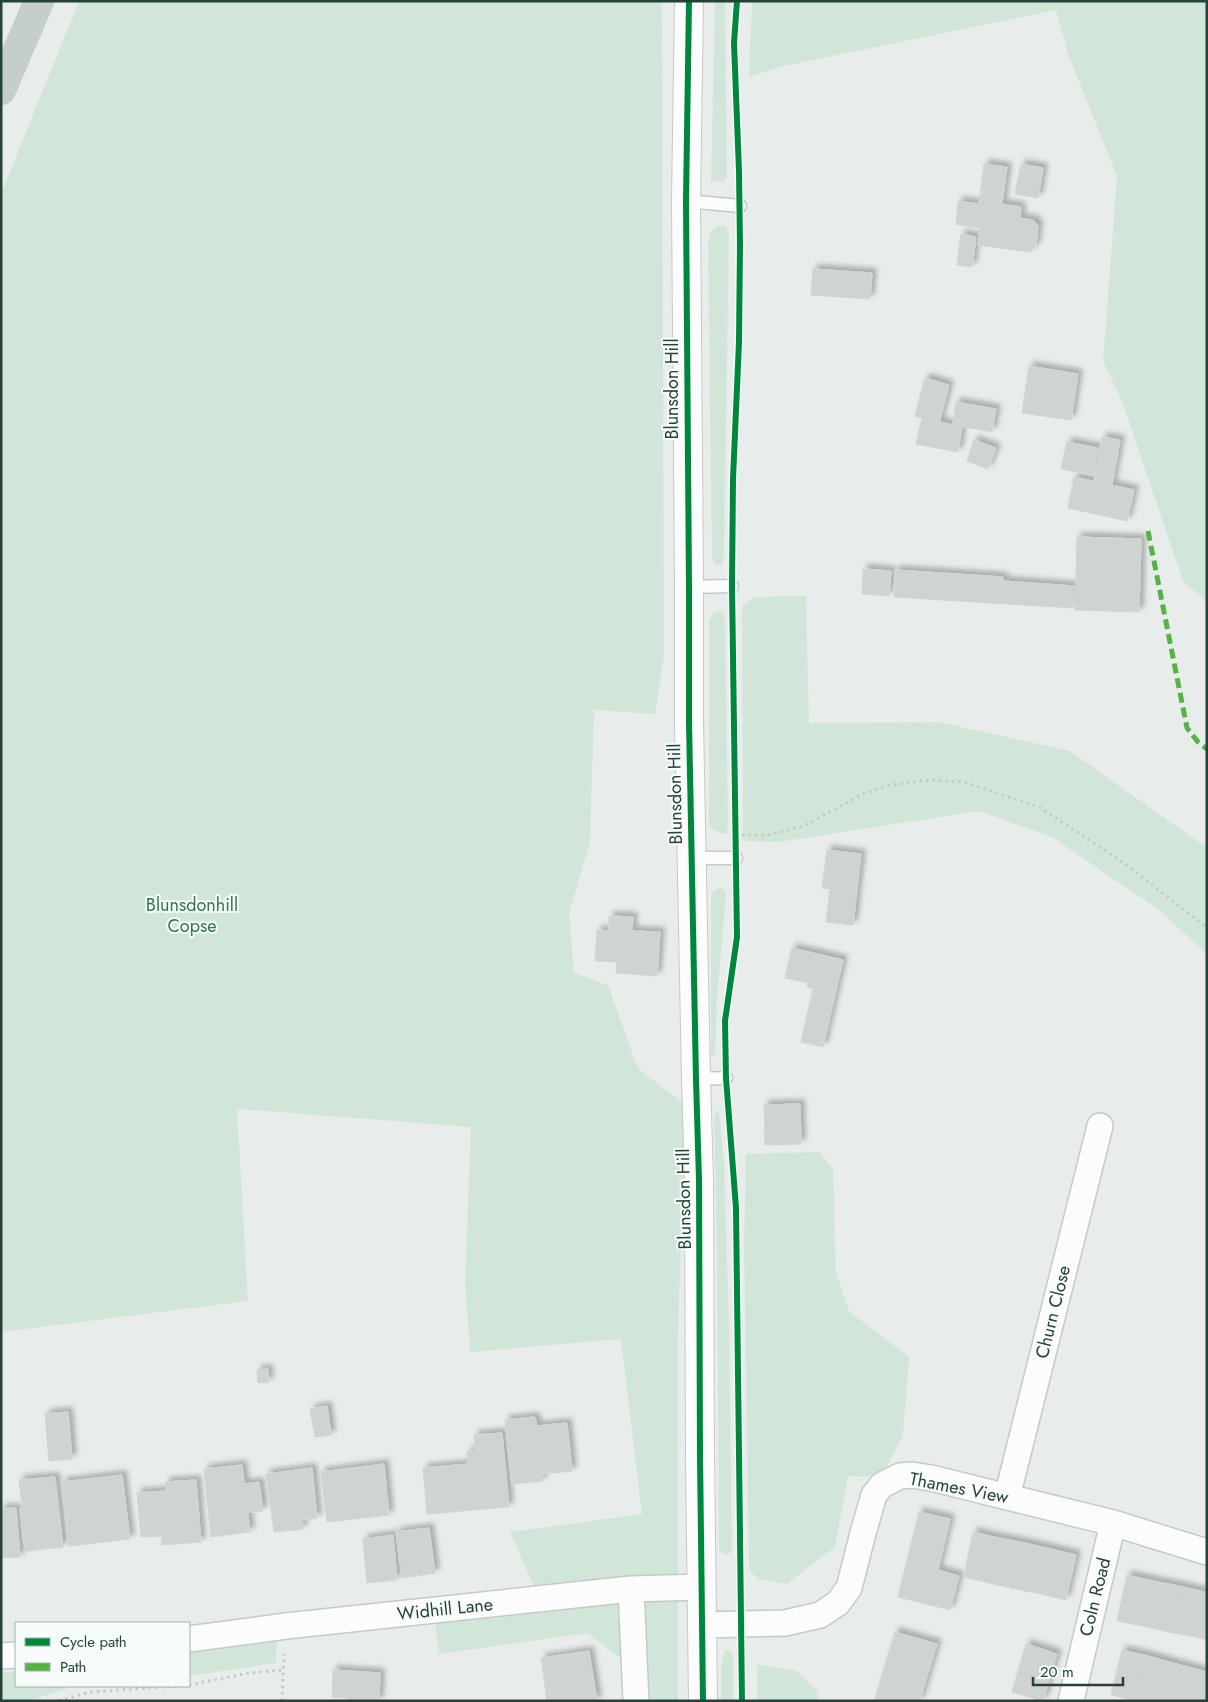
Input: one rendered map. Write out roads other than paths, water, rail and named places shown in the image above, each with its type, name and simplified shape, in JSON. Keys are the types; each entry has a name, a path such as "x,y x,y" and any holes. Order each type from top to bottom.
{"highway":[{"path":"1,90 39,1"}],"street":[{"name":"Blunsdon Hill","path":"688,1 686,201 690,587 689,722 696,1079 700,1180 700,1454 703,1701"},
{"name":"Churn Close","path":"1007,1497 1100,1126"},
{"name":"Thames View","path":"703,1625 785,1623 820,1615 838,1603 849,1588 874,1495 882,1485 900,1476 921,1477 1113,1523 1207,1552"},
{"name":"Coln Road","path":"1071,1701 1113,1523"},
{"name":"Widhill Lane","path":"190,1638 631,1589 702,1586"},
{"path":"631,1589 636,1701"},
{"path":"1,1656 15,1655"}],"lane":[{"path":"686,201 740,206"},
{"path":"690,587 732,586"},
{"path":"691,858 736,858"},
{"path":"696,1079 726,1078"}],"park label":[{"name":"Blunsdonhill Copse","path":"192,915"}]}
